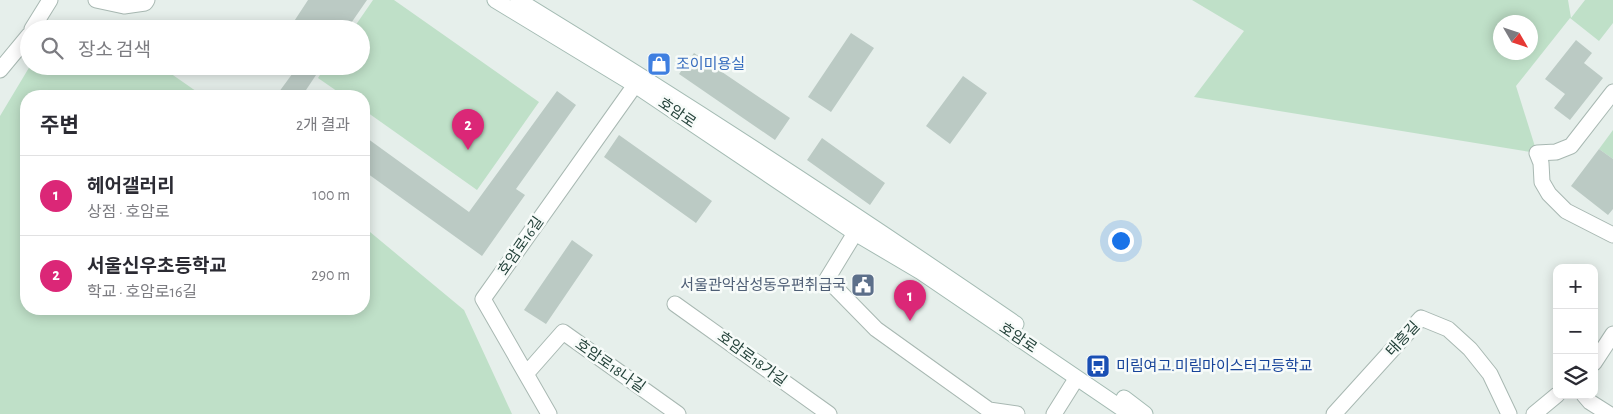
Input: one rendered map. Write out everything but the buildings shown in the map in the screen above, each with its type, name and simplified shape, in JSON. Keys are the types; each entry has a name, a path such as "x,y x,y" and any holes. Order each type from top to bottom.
{"street":[{"path":"38,20 50,0"},
{"path":"96,0 124,6 145,3 147,0"},
{"name":"호암로","path":"495,0 635,85 855,233 921,272 1130,414"},
{"path":"518,0 603,52 893,240 1145,414"},
{"path":"0,70 20,46"},
{"name":"호암로16길","path":"549,414 483,298 635,85"},
{"path":"1613,92 1571,146 1556,152 1537,153 1541,163 1542,182 1549,194 1566,211 1613,235"},
{"path":"855,233 827,279 876,329 980,405 989,410 1017,414"},
{"name":"호암로18가길","path":"675,304 829,414"},
{"name":"태흥길","path":"1334,414 1421,318 1448,329 1470,349 1490,374 1509,414"},
{"name":"호암로18나길","path":"526,374 563,332 678,414"},
{"path":"1598,357 1613,334"},
{"path":"1054,414 1076,378"},
{"path":"1534,414 1553,399"},
{"path":"1587,399 1609,414"}],"green space":[{"path":"373,0 394,0 539,102 477,190 370,114 370,90 335,90 318,78 320,75 370,75 370,20 359,20"},
{"path":"1192,0 1568,0 1571,18 1585,0 1613,0 1613,23 1599,41 1570,18 1538,58 1538,15 1493,15 1493,60 1537,60 1516,86 1537,153 1194,97 1244,31"},
{"path":"25,75 173,75 194,90 20,90 20,315 370,315 370,232 464,310 512,414 0,414 0,116"},
{"path":"1613,130 1613,159 1599,149"}],"place":[{"name":"조이미용실","path":"659,64"},
{"name":"서울신우초등학교","path":"468,150"},
{"name":"서울관악삼성동우편취급국","path":"863,285"},
{"name":"헤어갤러리","path":"910,321"},
{"name":"미림여고.미림마이스터고등학교","path":"1098,366"}]}
